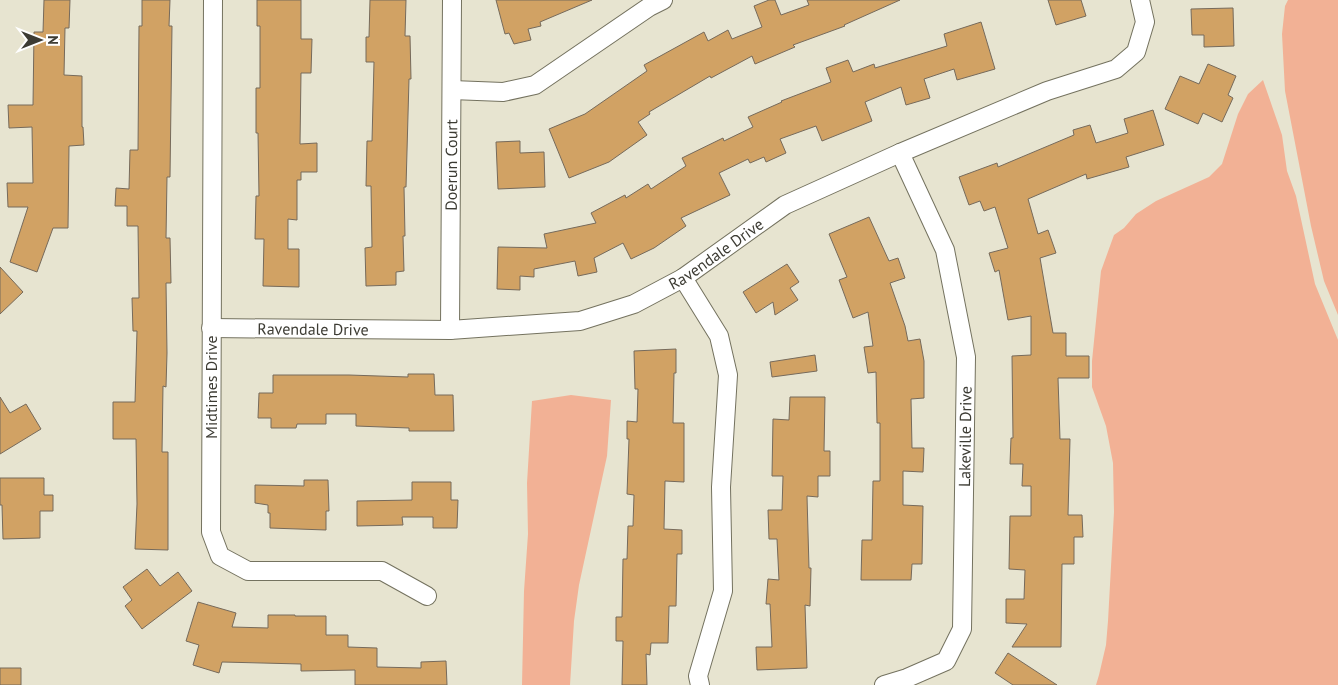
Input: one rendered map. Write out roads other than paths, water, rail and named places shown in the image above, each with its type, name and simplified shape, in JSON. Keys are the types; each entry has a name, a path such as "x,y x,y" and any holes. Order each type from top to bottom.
{"street":[{"name":"Midtimes Drive","path":"213,0 211,532 220,556 248,571 382,571 428,596"},
{"name":"Doerun Court","path":"450,330 452,0"},
{"path":"452,90 503,92 535,85 649,7 663,0"},
{"name":"Ravendale Drive","path":"211,328 450,330 580,321 634,304 683,278 785,206 900,153 1048,91 1116,69 1136,52 1144,22 1140,0"},
{"name":"Lakeville Drive","path":"884,685 907,678 946,661 962,629 966,356 945,250 900,153"},
{"path":"683,278 719,336 728,375 721,487 723,591 698,676 700,685"}]}
